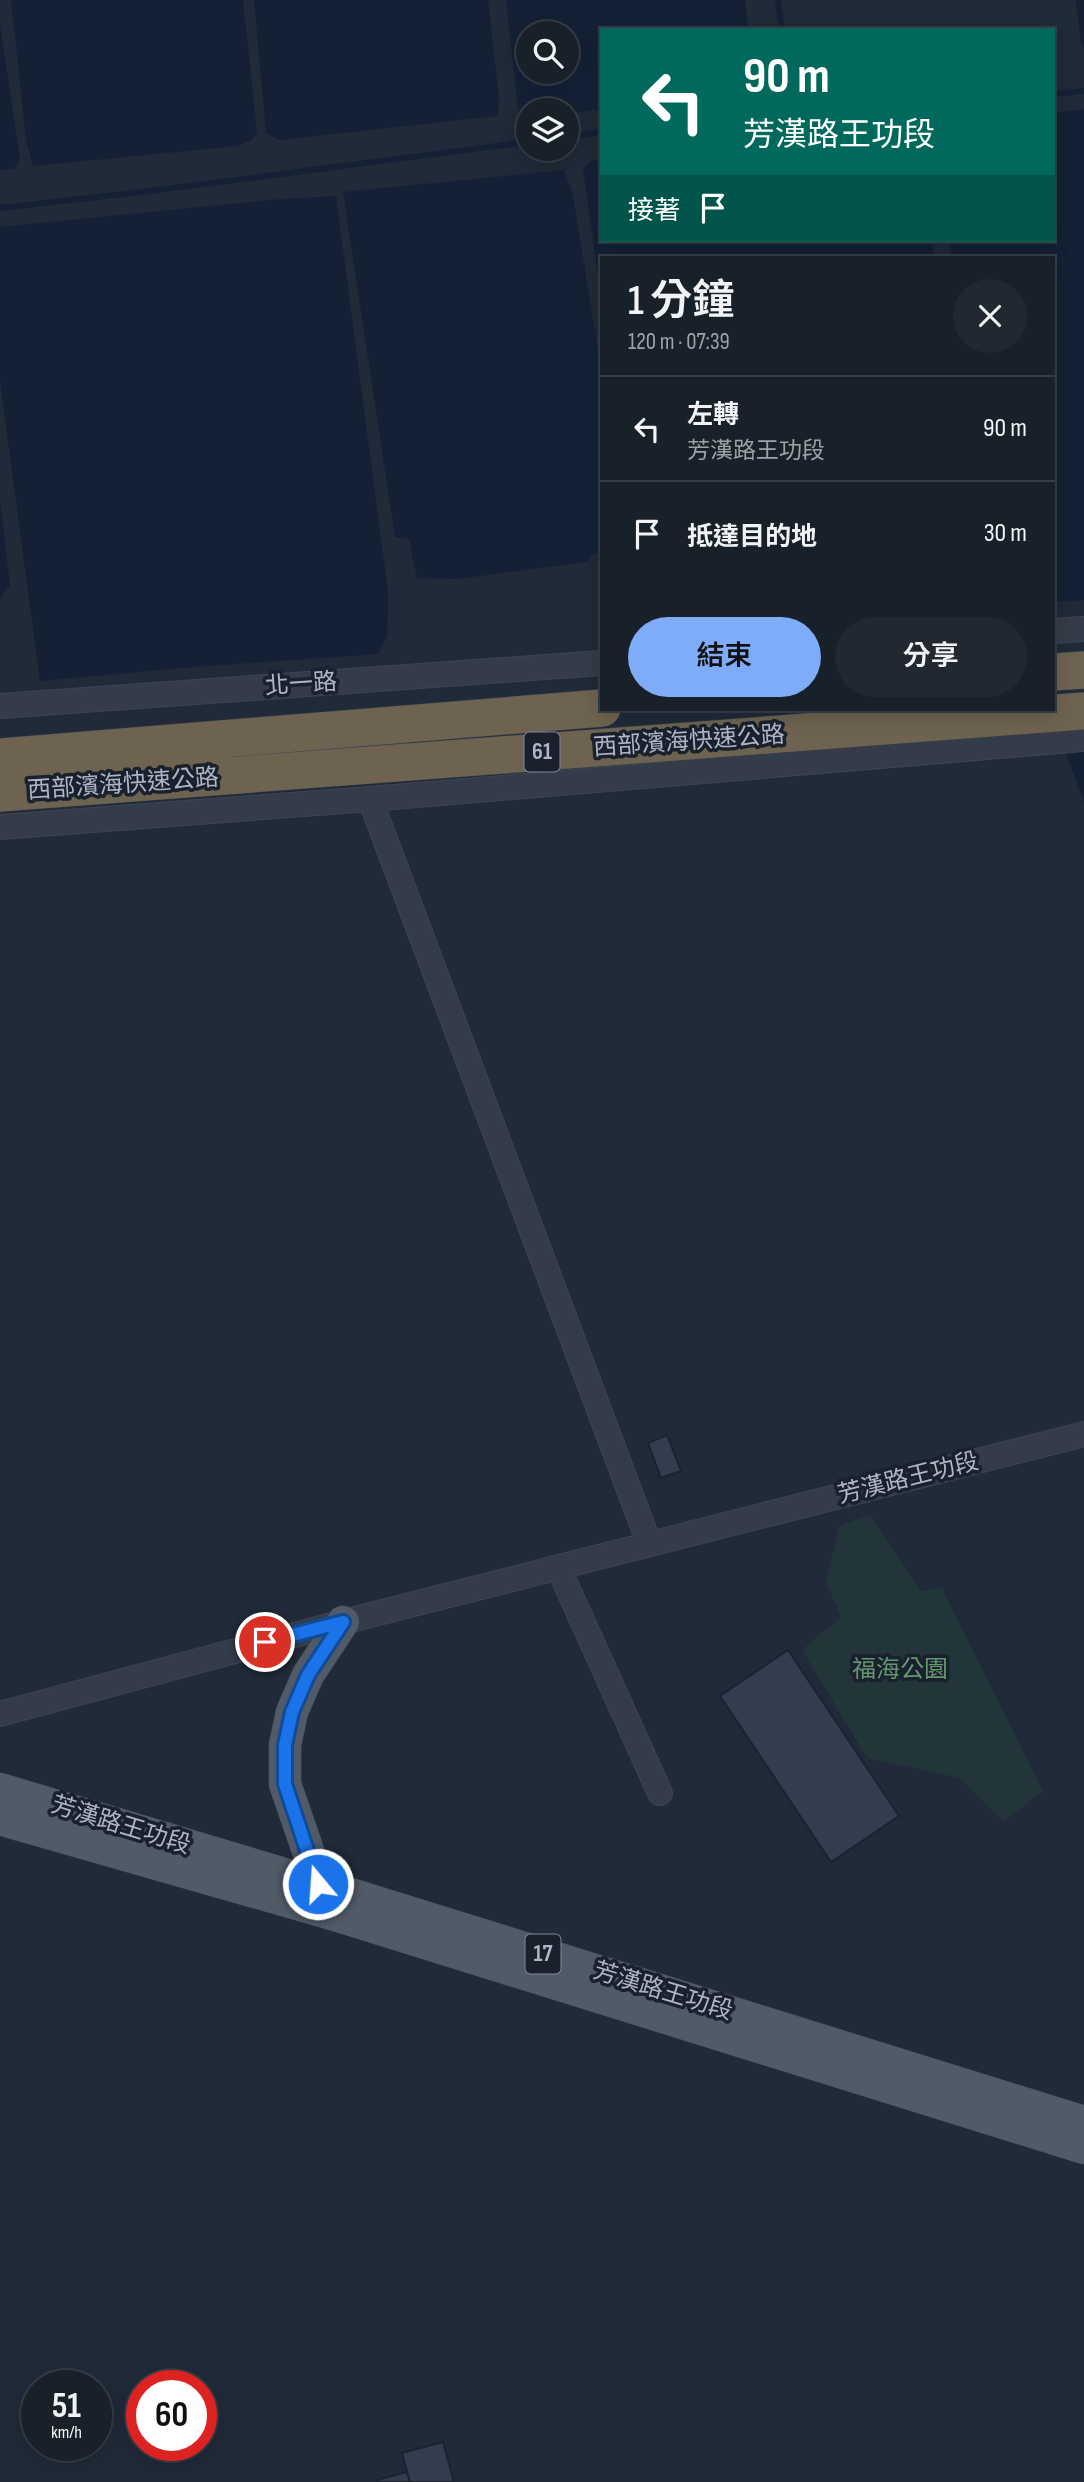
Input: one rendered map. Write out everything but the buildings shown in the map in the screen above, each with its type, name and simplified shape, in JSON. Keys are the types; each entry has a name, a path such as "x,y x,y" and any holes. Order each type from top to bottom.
{"highway":[{"path":"1055,672 1084,670"},
{"name":"西部濱海快速公路","path":"0,757 600,708"},
{"name":"西部濱海快速公路","path":"0,793 1084,711"}],"main road":[{"path":"332,1914 318,1884 285,1784 285,1745 292,1712 308,1675 343,1622"},
{"name":"芳漢路王功段","path":"0,1789 318,1884 1084,2122"},
{"name":"芳漢路王功段","path":"0,1819 332,1914 1084,2148"}],"street":[{"path":"1055,631 1084,629"},
{"name":"北一路","path":"0,706 600,663"},
{"path":"0,827 1084,739"},
{"path":"370,799 649,1543"},
{"name":"芳漢路王功段","path":"0,1714 343,1622 1084,1434"},
{"path":"558,1567 660,1793"}],"green space":[{"name":"福海公園","path":"870,1514 921,1591 942,1588 1043,1791 1003,1822 960,1778 867,1758 802,1650 841,1617 826,1582 839,1526"}],"water":[{"path":"11,0 243,0 257,132 252,140 238,146 33,166 26,139"},
{"path":"254,0 488,0 499,99 498,116 279,140 266,133"},
{"path":"506,0 745,0 748,28 600,28 600,109 579,112 579,98 517,98"},
{"path":"1076,0 1084,0 1084,49 1081,44"},
{"path":"0,24 20,159 15,169 0,170"},
{"path":"1084,109 1084,600 1055,602 1055,256 952,256 950,242 1055,242 1055,113"},
{"path":"600,160 600,242 932,242 934,256 600,256 600,290 583,168 592,161"},
{"path":"564,170 573,195 600,364 600,552 594,553 586,562 457,579 417,578 409,539 395,537 343,192"},
{"path":"336,196 388,592 387,636 378,654 40,681 0,381 0,227"},
{"path":"0,500 10,585 0,598"},
{"path":"1084,742 1084,802 1065,751"}],"waterway":[{"path":"778,0 782,28"},
{"path":"1055,94 1084,91"},
{"path":"579,135 600,132"},
{"path":"0,208 516,144"}],"route":[{"path":"265,1642 343,1622 308,1675 292,1712 285,1745 285,1784 318,1884"}]}
